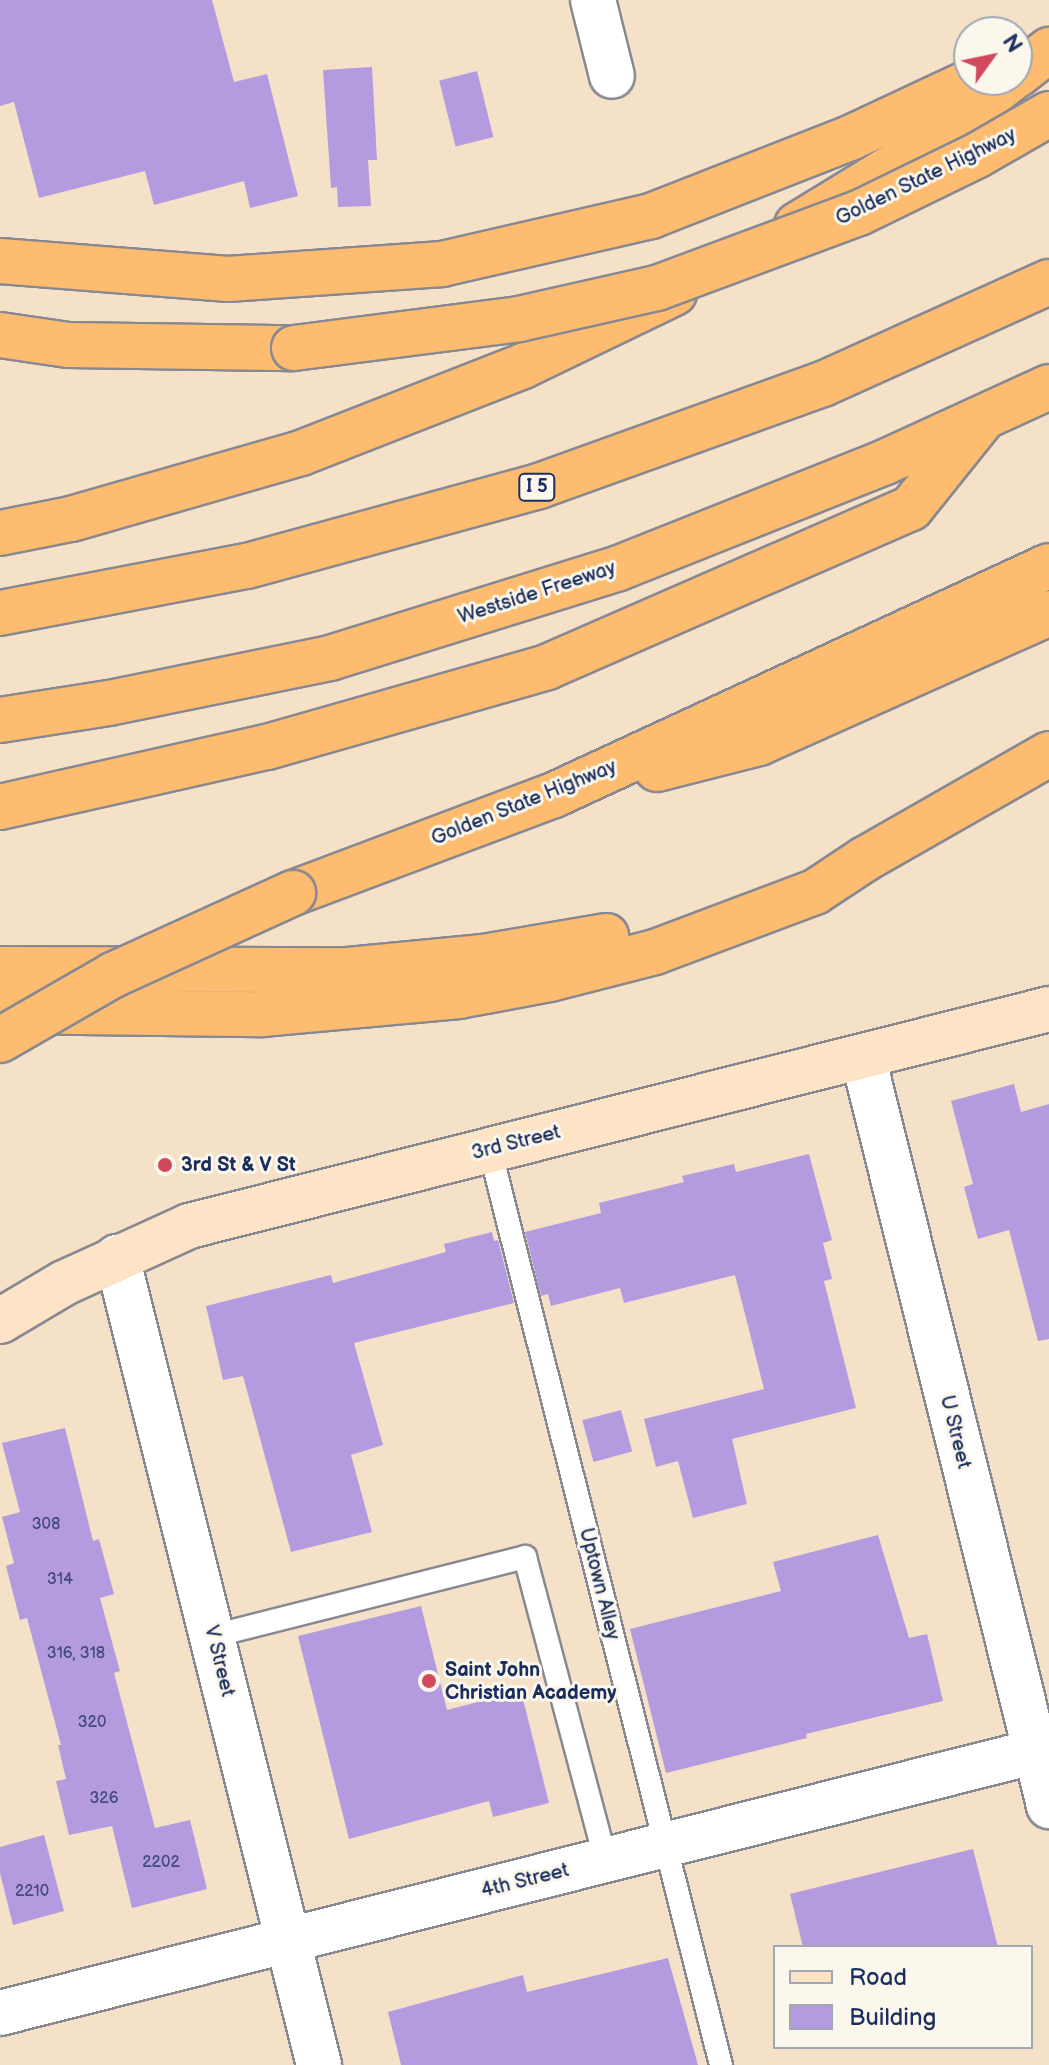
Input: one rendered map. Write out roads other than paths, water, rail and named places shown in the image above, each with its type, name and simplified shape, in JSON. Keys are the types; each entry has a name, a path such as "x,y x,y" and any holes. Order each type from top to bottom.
{"highway":[{"path":"1033,61 1049,47"},
{"path":"0,261 228,279 442,264 651,216 850,138 953,90"},
{"path":"0,533 71,519 301,453 523,366 729,267 918,151 989,96"},
{"name":"Golden State Highway","path":"0,335 68,345 294,348 519,319 657,288 859,213 976,156 1049,114"},
{"name":"I 5","path":"0,613 247,566 539,486 823,384 1049,282"},
{"name":"Westside Freeway","path":"0,720 109,703 330,658 619,568 885,462 1049,387"},
{"path":"0,807 267,747 547,667 911,508 984,417"},
{"name":"Golden State Highway","path":"0,1040 113,975 293,893 554,795 1049,566"},
{"path":"554,795 759,743 1049,613"},
{"path":"0,1011 262,1014 459,996 550,979 655,952 815,892 865,859 1049,754"},
{"path":"0,969 348,970 483,957 565,945 646,926 727,901 803,870 865,859"}],"street":[{"path":"593,0 612,76"},
{"name":"3rd Street","path":"0,1321 64,1283 117,1257 203,1222 1049,1009"},
{"name":"U Street","path":"863,1057 1042,1750 1049,1806"},
{"name":"V Street","path":"117,1257 319,2065"},
{"name":"4th Street","path":"0,2013 1042,1750"}],"lane":[{"name":"Uptown Alley","path":"490,1150 721,2065"},
{"path":"213,1636 525,1557 606,1861"}],"place":[{"name":"3rd St & V St","path":"165,1165"},
{"name":"Saint John Christian Academy","path":"429,1681"}]}
